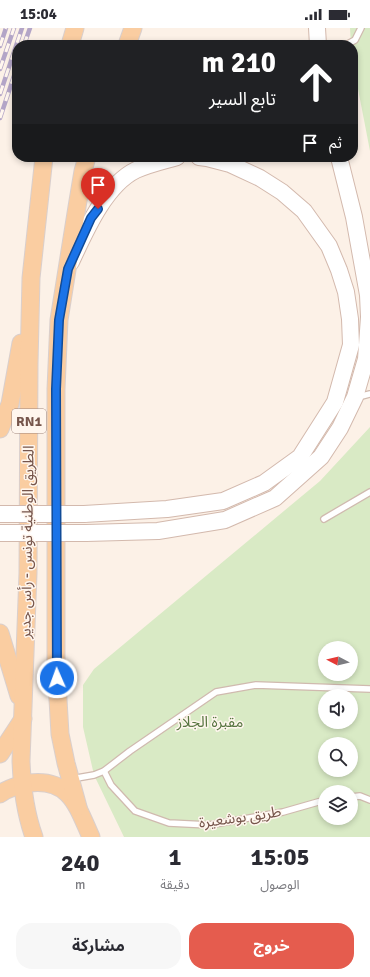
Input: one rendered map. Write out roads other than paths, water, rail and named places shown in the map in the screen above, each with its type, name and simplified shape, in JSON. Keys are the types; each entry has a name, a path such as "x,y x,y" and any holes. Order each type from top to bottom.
{"main road":[{"path":"71,40 75,28"},
{"path":"129,40 133,28"},
{"path":"317,28 318,40"},
{"name":"الطريق الوطنية تونس - رأس جدير","path":"34,837 25,803 21,761 28,569 31,278 43,162"},
{"name":"الطريق الوطنية تونس - رأس جدير","path":"78,808 60,734 56,664 56,389 59,320 79,193 86,162"},
{"path":"68,269 91,218 117,185 134,171 157,162"},
{"path":"0,514 84,514 167,509 223,501 264,483 300,457 335,402 351,345 350,319 346,292 340,270 328,246 304,211 282,192 260,178 222,162"},
{"path":"0,533 158,531 225,520 275,498 321,457 363,396 369,317 368,295 354,217 340,162"},
{"path":"0,429 10,404 31,278"},
{"path":"0,633 23,716 0,754"},
{"path":"0,794 5,790 22,784 48,783 59,786 66,792 78,808 90,837"}],"lane":[{"path":"355,40 361,28"},
{"path":"324,519 370,492"},
{"path":"70,779 94,775 104,771 130,751 216,692 256,685 370,689"},
{"name":"طريق بوشعيرة","path":"104,771 111,785 134,810 169,823 209,825 283,812 318,802"},
{"path":"358,796 370,800"}],"railway":[{"path":"0,46 6,28"},
{"path":"0,69 14,28"},
{"path":"18,40 22,28"},
{"path":"26,40 30,28"},
{"path":"0,94 12,58"},
{"path":"0,118 12,82"}],"park label":[{"name":"مقبرة الجلاز","path":"210,722"}]}
